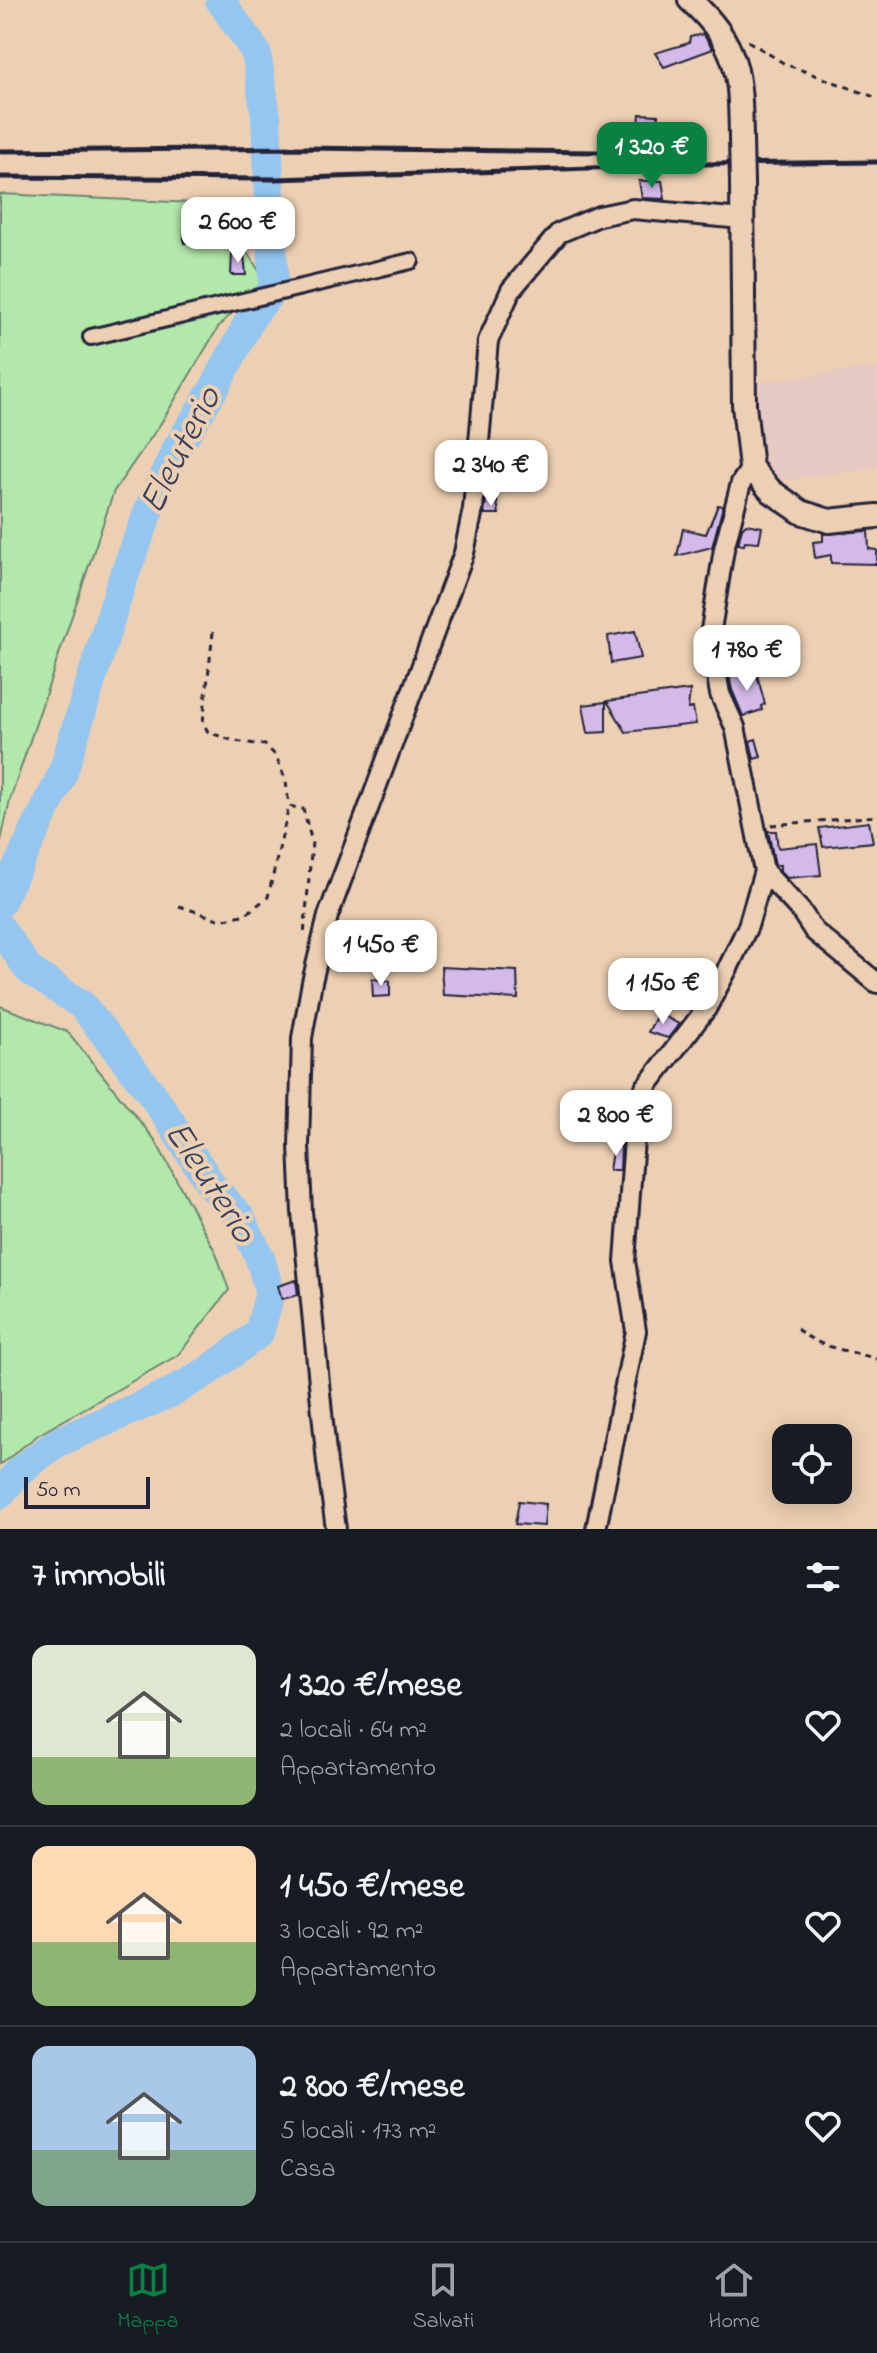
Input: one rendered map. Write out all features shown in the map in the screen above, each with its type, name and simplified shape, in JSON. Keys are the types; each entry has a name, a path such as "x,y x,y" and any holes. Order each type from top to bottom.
{"street":[{"path":"690,0 725,40 737,67 740,88 744,405 751,468 771,491 801,512 829,521 877,516"},
{"path":"336,1529 302,1212 299,1146 302,1038 328,916 464,553 475,494 488,341 511,290 559,233 599,216 633,209 742,219"},
{"path":"91,337 411,261"},
{"path":"596,1529 636,1331 625,1261 636,1112 645,1088 706,1009 723,977 748,926 764,871 735,727 716,681 710,636 724,549 741,483 751,468"},
{"path":"764,871 801,911 814,931 877,983"}],"path":[{"path":"742,37 785,64 877,98"},
{"path":"179,906 221,920 246,914 268,897 289,806 286,781 276,756 265,745 234,741 208,732 203,722 213,632"},
{"path":"289,806 303,809 312,842 304,935"},
{"path":"756,826 877,816"},
{"path":"797,1329 807,1338 833,1348 877,1359"}],"shaded area":[{"path":"877,367 877,468 778,481 763,466 756,443 752,383"}],"green space":[{"path":"0,194 216,204 265,280 219,326 161,423 114,491 10,800 0,845"},
{"path":"0,1006 68,1032 155,1140 216,1253 229,1290 178,1355 38,1435 0,1465"}],"building":[{"path":"703,34 713,49 664,67 655,53 689,43 690,37"},
{"path":"640,114 658,115 657,136 638,137"},
{"path":"639,181 662,181 665,199 642,198"},
{"path":"211,228 213,241 184,243 184,229"},
{"path":"232,253 244,254 246,275 231,275"},
{"path":"486,500 497,501 499,514 484,514"},
{"path":"718,505 722,506 722,510 712,547 677,556 683,529 706,534"},
{"path":"746,524 762,527 759,542 738,544"},
{"path":"868,531 869,549 877,550 877,564 831,563 831,555 815,558 813,542 823,541 823,534"},
{"path":"635,631 641,658 611,663 608,636"},
{"path":"743,671 746,678 757,675 765,704 761,706 762,710 743,716 729,675"},
{"path":"690,690 688,709 693,708 696,724 626,732 607,701"},
{"path":"606,702 606,732 588,733 583,705"},
{"path":"756,739 761,757 754,759 750,741"},
{"path":"869,822 873,842 823,847 819,828"},
{"path":"768,831 776,831 778,848 817,844 821,875 787,878 780,871 780,865 775,865"},
{"path":"441,967 517,971 518,999 443,995"},
{"path":"372,979 390,981 390,996 373,997"},
{"path":"658,1013 679,1024 668,1038 648,1032"},
{"path":"613,1145 621,1146 620,1170 609,1170"},
{"path":"296,1280 298,1295 282,1299 278,1286"},
{"path":"519,1501 546,1504 544,1526 515,1524"}],"waterway":[{"name":"Eleuterio","path":"0,903 62,775 121,584 151,505 176,450 216,385 252,316 274,288 266,116 256,52 220,0"},
{"name":"Eleuterio","path":"0,928 29,970 82,1005 152,1094 212,1186 240,1217 260,1258 270,1293 259,1333 208,1371 172,1392 58,1442 20,1470 0,1494"}],"railway":[{"path":"0,151 306,148 672,153"},
{"path":"0,177 277,179 703,164 877,162"}]}
